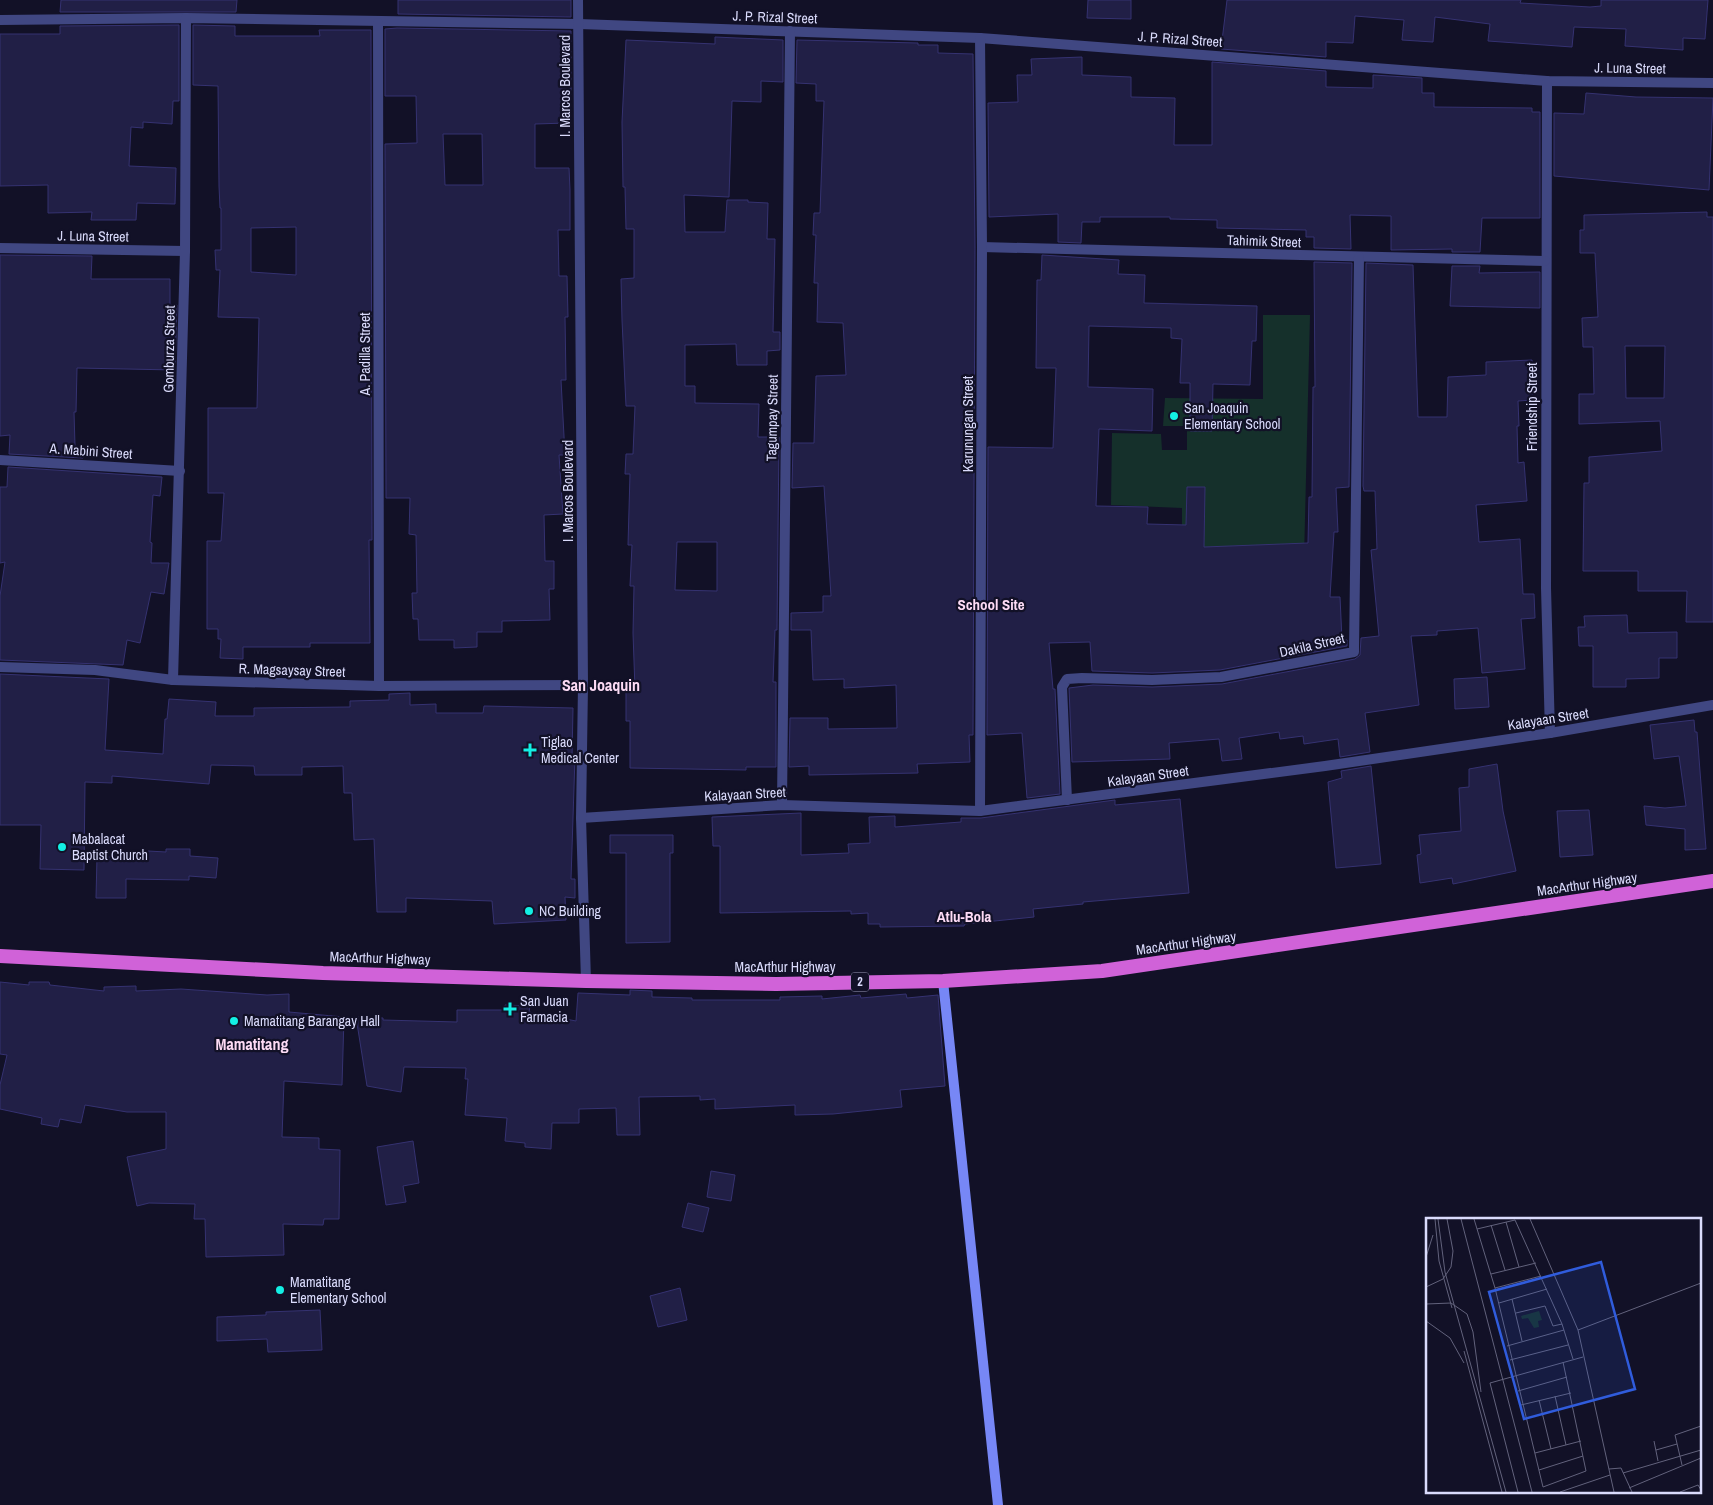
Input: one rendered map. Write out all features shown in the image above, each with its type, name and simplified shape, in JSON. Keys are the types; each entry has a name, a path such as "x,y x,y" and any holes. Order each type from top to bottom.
{"highway":[{"name":"MacArthur Highway","path":"0,956 323,972 586,981 776,984 942,980 1102,971 1713,881"}],"main road":[{"path":"942,980 998,1505"}],"street":[{"name":"I. Marcos Boulevard","path":"578,0 583,685 581,818 586,981"},
{"name":"J. P. Rizal Street","path":"0,20 186,18 378,23 578,24 980,38 1547,81"},
{"name":"Gomburza Street","path":"173,680 185,251 186,18"},
{"name":"A. Padilla Street","path":"378,23 379,686"},
{"name":"Tagumpay Street","path":"782,805 790,31"},
{"name":"Karunungan Street","path":"980,38 982,247 980,811"},
{"name":"J. Luna Street","path":"1547,81 1713,83"},
{"name":"Friendship Street","path":"1547,81 1545,261 1546,588 1550,733"},
{"name":"Tahimik Street","path":"982,247 1545,261"},
{"name":"J. Luna Street","path":"0,248 185,251"},
{"name":"Dakila Street","path":"1068,800 1062,687 1067,680 1082,678 1152,680 1221,677 1354,652 1359,257"},
{"name":"A. Mabini Street","path":"0,460 180,471"},
{"name":"R. Magsaysay Street","path":"0,667 96,670 173,680 379,686 583,685"},
{"name":"Kalayaan Street","path":"581,818 782,805 980,811 1325,766 1550,733 1713,705"}],"green space":[{"path":"1263,315 1310,315 1304,559 1182,562 1182,508 1111,505 1112,433 1161,434 1162,450 1187,450 1187,426 1163,426 1165,398 1263,399"}],"building":[{"path":"61,0 237,0 236,12 60,12"},
{"path":"398,0 571,0 571,17 398,14"},
{"path":"1088,0 1131,0 1131,19 1087,18"},
{"path":"1227,0 1521,0 1520,3 1590,7 1601,6 1601,0 1708,0 1705,39 1683,38 1683,50 1625,46 1626,29 1574,27 1572,47 1488,41 1490,24 1435,17 1433,42 1402,40 1404,20 1355,16 1353,43 1326,42 1326,57 1221,49"},
{"path":"179,25 179,101 173,101 172,124 143,122 143,128 131,127 129,166 176,168 175,204 137,203 136,220 91,220 92,212 48,213 48,185 0,186 0,34 60,34 60,26"},
{"path":"193,25 235,26 235,36 320,36 319,30 371,30 372,540 369,540 370,643 310,643 310,647 243,647 243,659 220,658 221,639 218,639 218,629 207,629 207,541 221,541 224,493 208,493 208,408 257,408 259,318 218,317 220,270 216,270 215,250 221,250 221,208 218,86 193,85","holes":["296,227 296,275 251,272 251,228"]},
{"path":"385,29 571,31 571,95 567,95 567,123 535,124 535,168 569,168 570,190 570,230 558,230 559,276 567,276 568,317 565,317 566,380 561,380 565,455 559,455 563,514 544,515 545,561 554,561 554,589 549,589 550,620 502,621 502,632 477,632 477,647 454,648 454,640 419,640 418,619 413,619 412,593 417,593 416,535 409,534 410,498 386,498 385,144 417,143 416,96 385,96","holes":["443,134 482,134 483,185 445,185"]},
{"path":"715,37 783,40 783,82 761,81 761,102 732,101 729,197 684,195 685,232 725,232 727,200 748,200 748,202 768,203 767,239 775,239 773,332 780,332 780,350 767,351 767,365 737,365 736,344 685,345 685,386 695,386 695,403 759,404 758,437 779,437 777,630 775,630 773,682 776,682 776,767 746,767 746,770 630,768 630,721 626,721 626,689 635,689 634,586 630,586 632,545 628,545 630,474 625,474 626,454 633,454 635,406 626,406 622,320 621,279 634,278 634,229 626,229 625,187 623,187 622,122 626,40 715,44","holes":["677,542 717,542 717,591 675,590"]},
{"path":"797,40 918,43 918,45 938,45 938,53 973,54 975,247 973,735 969,735 970,762 917,764 918,773 809,775 809,766 789,767 790,718 828,718 828,729 897,728 896,685 844,688 844,679 813,680 811,630 791,630 791,613 823,612 823,596 831,596 824,486 792,488 793,443 814,443 816,376 846,375 843,323 817,322 818,283 814,283 816,235 813,235 814,213 820,213 824,101 816,101 816,84 796,83"},
{"path":"1082,57 1082,75 1131,77 1131,97 1175,98 1174,145 1212,145 1212,62 1326,71 1326,87 1373,88 1373,75 1422,78 1422,93 1434,93 1434,107 1532,108 1532,112 1540,112 1540,218 1482,218 1480,252 1452,252 1452,249 1391,250 1391,216 1350,215 1351,249 1314,248 1314,237 1306,237 1306,230 1217,228 1217,220 1170,219 1170,217 1100,217 1100,222 1082,222 1081,243 1058,242 1058,214 989,217 988,103 1018,102 1017,75 1032,75 1031,59"},
{"path":"1586,93 1636,97 1713,98 1709,190 1554,176 1554,113 1584,114"},
{"path":"1707,212 1707,217 1713,217 1713,622 1686,622 1687,591 1638,591 1638,571 1583,571 1584,483 1589,483 1589,457 1662,451 1660,421 1579,424 1579,394 1594,394 1593,347 1583,347 1582,318 1598,317 1595,253 1580,253 1580,230 1584,230 1584,215","holes":["1625,346 1665,346 1664,398 1626,398"]},
{"path":"0,255 92,256 91,279 170,279 170,305 177,305 175,370 77,368 76,412 74,412 75,446 84,448 83,458 9,454 10,435 0,436"},
{"path":"1042,255 1119,260 1118,274 1145,275 1144,303 1257,306 1256,341 1252,341 1250,385 1213,384 1212,431 1190,431 1190,383 1180,383 1182,339 1171,338 1171,328 1089,326 1088,387 1153,389 1152,431 1099,429 1096,506 1148,507 1147,524 1186,525 1187,487 1205,487 1204,547 1308,543 1309,497 1312,497 1313,387 1315,387 1314,262 1352,263 1349,487 1336,488 1338,532 1334,532 1330,597 1340,597 1342,640 1347,640 1347,646 1220,670 1152,673 1092,671 1090,642 1049,643 1053,689 1055,689 1060,794 1027,798 1022,733 987,735 988,447 1053,448 1056,368 1036,368 1037,280 1041,280"},
{"path":"1366,263 1413,265 1418,417 1447,417 1448,377 1486,375 1486,362 1532,360 1533,400 1518,401 1519,426 1517,426 1518,463 1524,462 1527,501 1476,505 1479,542 1520,539 1523,594 1534,594 1535,618 1521,619 1525,669 1482,673 1478,628 1437,631 1437,635 1411,636 1419,705 1365,713 1370,752 1340,757 1338,739 1304,744 1303,736 1280,739 1279,732 1239,738 1242,759 1222,761 1219,739 1169,743 1170,759 1072,762 1069,688 1093,685 1152,687 1222,684 1355,659 1360,655 1361,638 1379,636 1371,550 1377,549 1375,491 1364,491 1363,486"},
{"path":"1452,266 1480,266 1479,273 1540,272 1540,308 1450,306"},
{"path":"8,467 162,477 160,496 153,495 150,542 152,543 151,563 169,563 164,594 151,592 140,643 127,640 123,665 0,660 0,596 5,562 0,563 0,487 7,487"},
{"path":"1627,615 1628,633 1677,632 1677,658 1659,658 1659,678 1626,679 1626,687 1593,687 1593,646 1579,646 1578,627 1585,627 1584,616"},
{"path":"0,674 109,679 105,750 163,754 165,719 167,719 169,699 216,702 215,716 254,716 254,708 350,707 350,701 389,700 389,694 410,693 410,705 436,704 436,713 483,713 484,706 573,708 572,757 575,757 571,879 575,879 575,898 565,897 566,920 494,924 492,901 406,898 406,912 377,912 374,839 354,840 352,793 344,793 343,766 302,767 302,775 255,775 254,766 211,765 209,784 112,776 112,783 85,782 84,870 40,869 41,825 0,825"},
{"path":"1487,677 1489,707 1455,709 1454,679"},
{"path":"1694,720 1695,732 1697,732 1706,849 1685,850 1685,829 1646,825 1644,806 1665,808 1686,806 1679,756 1654,759 1650,725"},
{"path":"1497,764 1503,811 1516,871 1453,884 1452,878 1420,883 1417,855 1421,854 1419,835 1461,831 1459,788 1469,787 1469,769"},
{"path":"1371,766 1381,864 1336,868 1328,782 1342,778 1341,771"},
{"path":"1180,799 1189,893 1083,902 1083,904 1033,909 1034,917 965,924 964,926 880,927 880,924 868,924 868,913 851,914 851,911 720,913 720,846 713,846 712,817 801,813 801,855 849,853 848,844 870,843 869,817 895,816 895,827 961,822 961,818 981,818 1115,800 1115,805"},
{"path":"1589,810 1593,855 1560,857 1557,811"},
{"path":"610,835 673,835 673,853 670,853 670,942 626,943 626,853 610,853"},
{"path":"166,849 190,849 190,856 218,858 216,878 189,876 189,880 126,879 126,898 96,898 97,857 148,857 148,851 166,852"},
{"path":"0,982 29,985 29,982 49,982 50,985 104,991 104,987 136,986 136,991 181,989 267,995 289,994 289,1012 344,1017 342,1085 284,1081 282,1137 319,1138 319,1149 340,1150 339,1219 324,1219 323,1225 283,1224 284,1255 206,1257 205,1219 194,1219 195,1204 149,1203 137,1206 127,1157 166,1149 166,1112 127,1112 85,1105 81,1123 60,1119 58,1127 41,1124 42,1118 0,1109 0,1085 7,1055 0,1054"},
{"path":"630,990 652,991 652,997 692,998 692,1000 780,1000 780,997 822,996 822,999 860,995 861,998 906,994 907,998 938,995 945,1086 900,1090 902,1107 833,1114 795,1115 795,1105 715,1109 715,1099 700,1100 700,1096 639,1097 640,1135 617,1135 616,1108 579,1109 579,1123 552,1123 551,1149 525,1147 525,1143 505,1141 507,1118 465,1115 468,1079 465,1079 466,1068 404,1067 401,1092 367,1086 356,1017 383,1018 383,1020 457,1022 457,1010 505,1010 505,1005 530,1006 529,1012 576,1021 578,993 630,995"},
{"path":"413,1141 419,1183 403,1186 406,1202 386,1205 377,1147"},
{"path":"711,1171 735,1175 731,1201 707,1197"},
{"path":"688,1203 709,1208 703,1232 682,1227"},
{"path":"680,1288 687,1320 658,1327 650,1296"},
{"path":"320,1310 322,1350 268,1352 267,1339 217,1341 217,1317 266,1315 266,1312"}],"place":[{"name":"San Joaquin Elementary School","path":"1174,416"},
{"name":"Tiglao Medical Center","path":"530,750"},
{"name":"Mabalacat Baptist Church","path":"62,847"},
{"name":"NC Building","path":"529,911"},
{"name":"San Juan Farmacia","path":"510,1009"},
{"name":"Mamatitang Barangay Hall","path":"234,1021"},
{"name":"Mamatitang Elementary School","path":"280,1290"}],"district":[{"name":"School Site","path":"991,604"},
{"name":"San Joaquin","path":"601,685"},
{"name":"Atlu-Bola","path":"964,916"},
{"name":"Mamatitang","path":"252,1044"}]}
